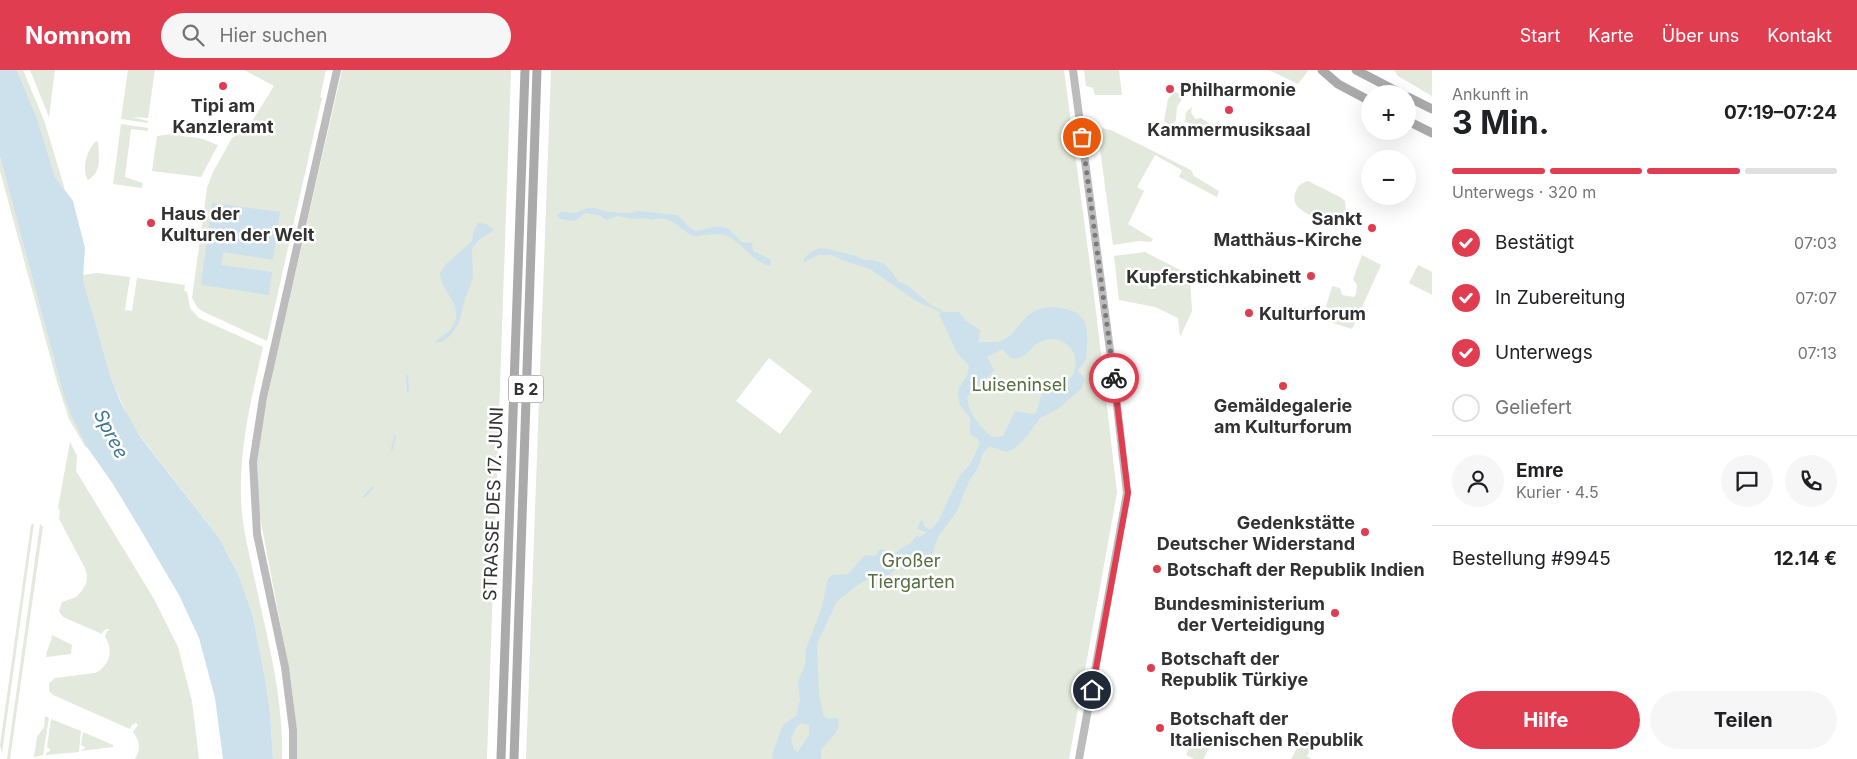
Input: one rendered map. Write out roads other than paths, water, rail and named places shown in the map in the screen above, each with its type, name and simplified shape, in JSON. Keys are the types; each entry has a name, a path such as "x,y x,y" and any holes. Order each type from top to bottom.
{"main road":[{"name":"STRASSE DES 17. JUNI","path":"501,759 525,70"},
{"name":"STRASSE DES 17. JUNI","path":"514,759 537,70"},
{"path":"1322,70 1338,84 1361,96"},
{"path":"1356,70 1385,85"},
{"path":"1416,101 1432,109"},
{"path":"1416,125 1432,133"}],"street":[{"path":"293,759 293,730 285,667 257,534 253,462 266,383 337,70"},
{"path":"1073,70 1128,493 1079,759"}],"water":[{"name":"Spree","path":"0,70 17,70 38,121 55,177 73,201 85,248 83,279 111,378 122,405 139,435 219,538 239,576 253,616 265,678 270,712 273,759 223,759 215,698 199,638 179,595 113,484 87,447 71,415 63,393 0,157"},
{"path":"212,203 280,212 273,260 223,252 221,265 272,272 269,295 201,285"},
{"path":"587,208 595,208 607,212 631,213 638,211 676,215 691,229 698,231 717,227 726,228 742,242 752,243 753,251 770,259 771,264 769,266 757,260 736,242 724,235 692,236 669,220 658,218 652,220 644,218 632,219 618,216 606,220 599,215 585,213 575,221 560,219 557,216 560,212 576,213"},
{"path":"478,223 486,224 494,230 479,240 472,248 473,278 459,323 450,336 441,342 435,343 452,328 456,317 454,304 441,280 440,273 445,265 472,241 474,230"},
{"path":"824,248 856,256 864,260 883,263 899,282 907,285 931,305 928,307 913,299 870,269 832,255 818,255 805,262 803,260 812,251"},
{"path":"1050,307 1063,308 1080,315 1084,321 1087,337 1086,359 1078,371 1084,378 1082,388 1059,408 1040,418 1027,436 1014,449 1006,452 989,446 983,453 978,468 969,481 957,511 938,537 932,555 927,555 914,568 895,570 889,575 872,576 837,601 817,644 819,692 823,715 828,719 838,718 839,722 836,731 821,749 821,759 773,759 772,755 783,725 797,715 800,700 798,682 805,665 806,648 821,610 828,579 832,575 848,574 865,555 875,556 880,549 894,553 911,543 916,536 920,537 927,532 917,529 922,519 925,527 930,530 938,522 959,477 971,463 980,443 978,439 970,434 970,418 960,405 958,394 959,388 967,376 969,367 957,353 939,314 943,312 959,312 965,320 980,330 979,342 997,342 1010,336 1027,316 1038,309","holes":["1052,339 1064,342 1071,349 1075,357 1075,367 1072,376 1066,383 1056,387 1044,387 1036,413 1015,411 1003,436 992,437 973,415 967,398 994,370 987,357 1003,349 1007,354 1016,359 1026,354 1036,344","802,723 809,725 809,735 798,752 794,750 791,738 797,726"]}],"waterway":[{"path":"931,306 942,312"},
{"path":"407,376 408,391"},
{"path":"392,449 395,436"},
{"path":"364,497 373,487"}],"place":[{"name":"Tipi am Kanzleramt","path":"223,86"},
{"name":"Philharmonie","path":"1170,89"},
{"name":"Kammermusiksaal","path":"1229,110"},
{"name":"Haus der Kulturen der Welt","path":"151,223"},
{"name":"Sankt Matthäus-Kirche","path":"1372,228"},
{"name":"Kupferstichkabinett","path":"1311,276"},
{"name":"Kulturforum","path":"1249,313"},
{"name":"Gemäldegalerie am Kulturforum","path":"1283,386"},
{"name":"Gedenkstätte Deutscher Widerstand","path":"1365,532"},
{"name":"Botschaft der Republik Indien","path":"1157,569"},
{"name":"Bundesministerium der Verteidigung","path":"1335,613"},
{"name":"Botschaft der Republik Türkiye","path":"1151,668"},
{"name":"Botschaft der Italienischen Republik","path":"1160,728"}],"park label":[{"name":"Luiseninsel","path":"1019,384"},
{"name":"Großer Tiergarten","path":"911,570"}]}
